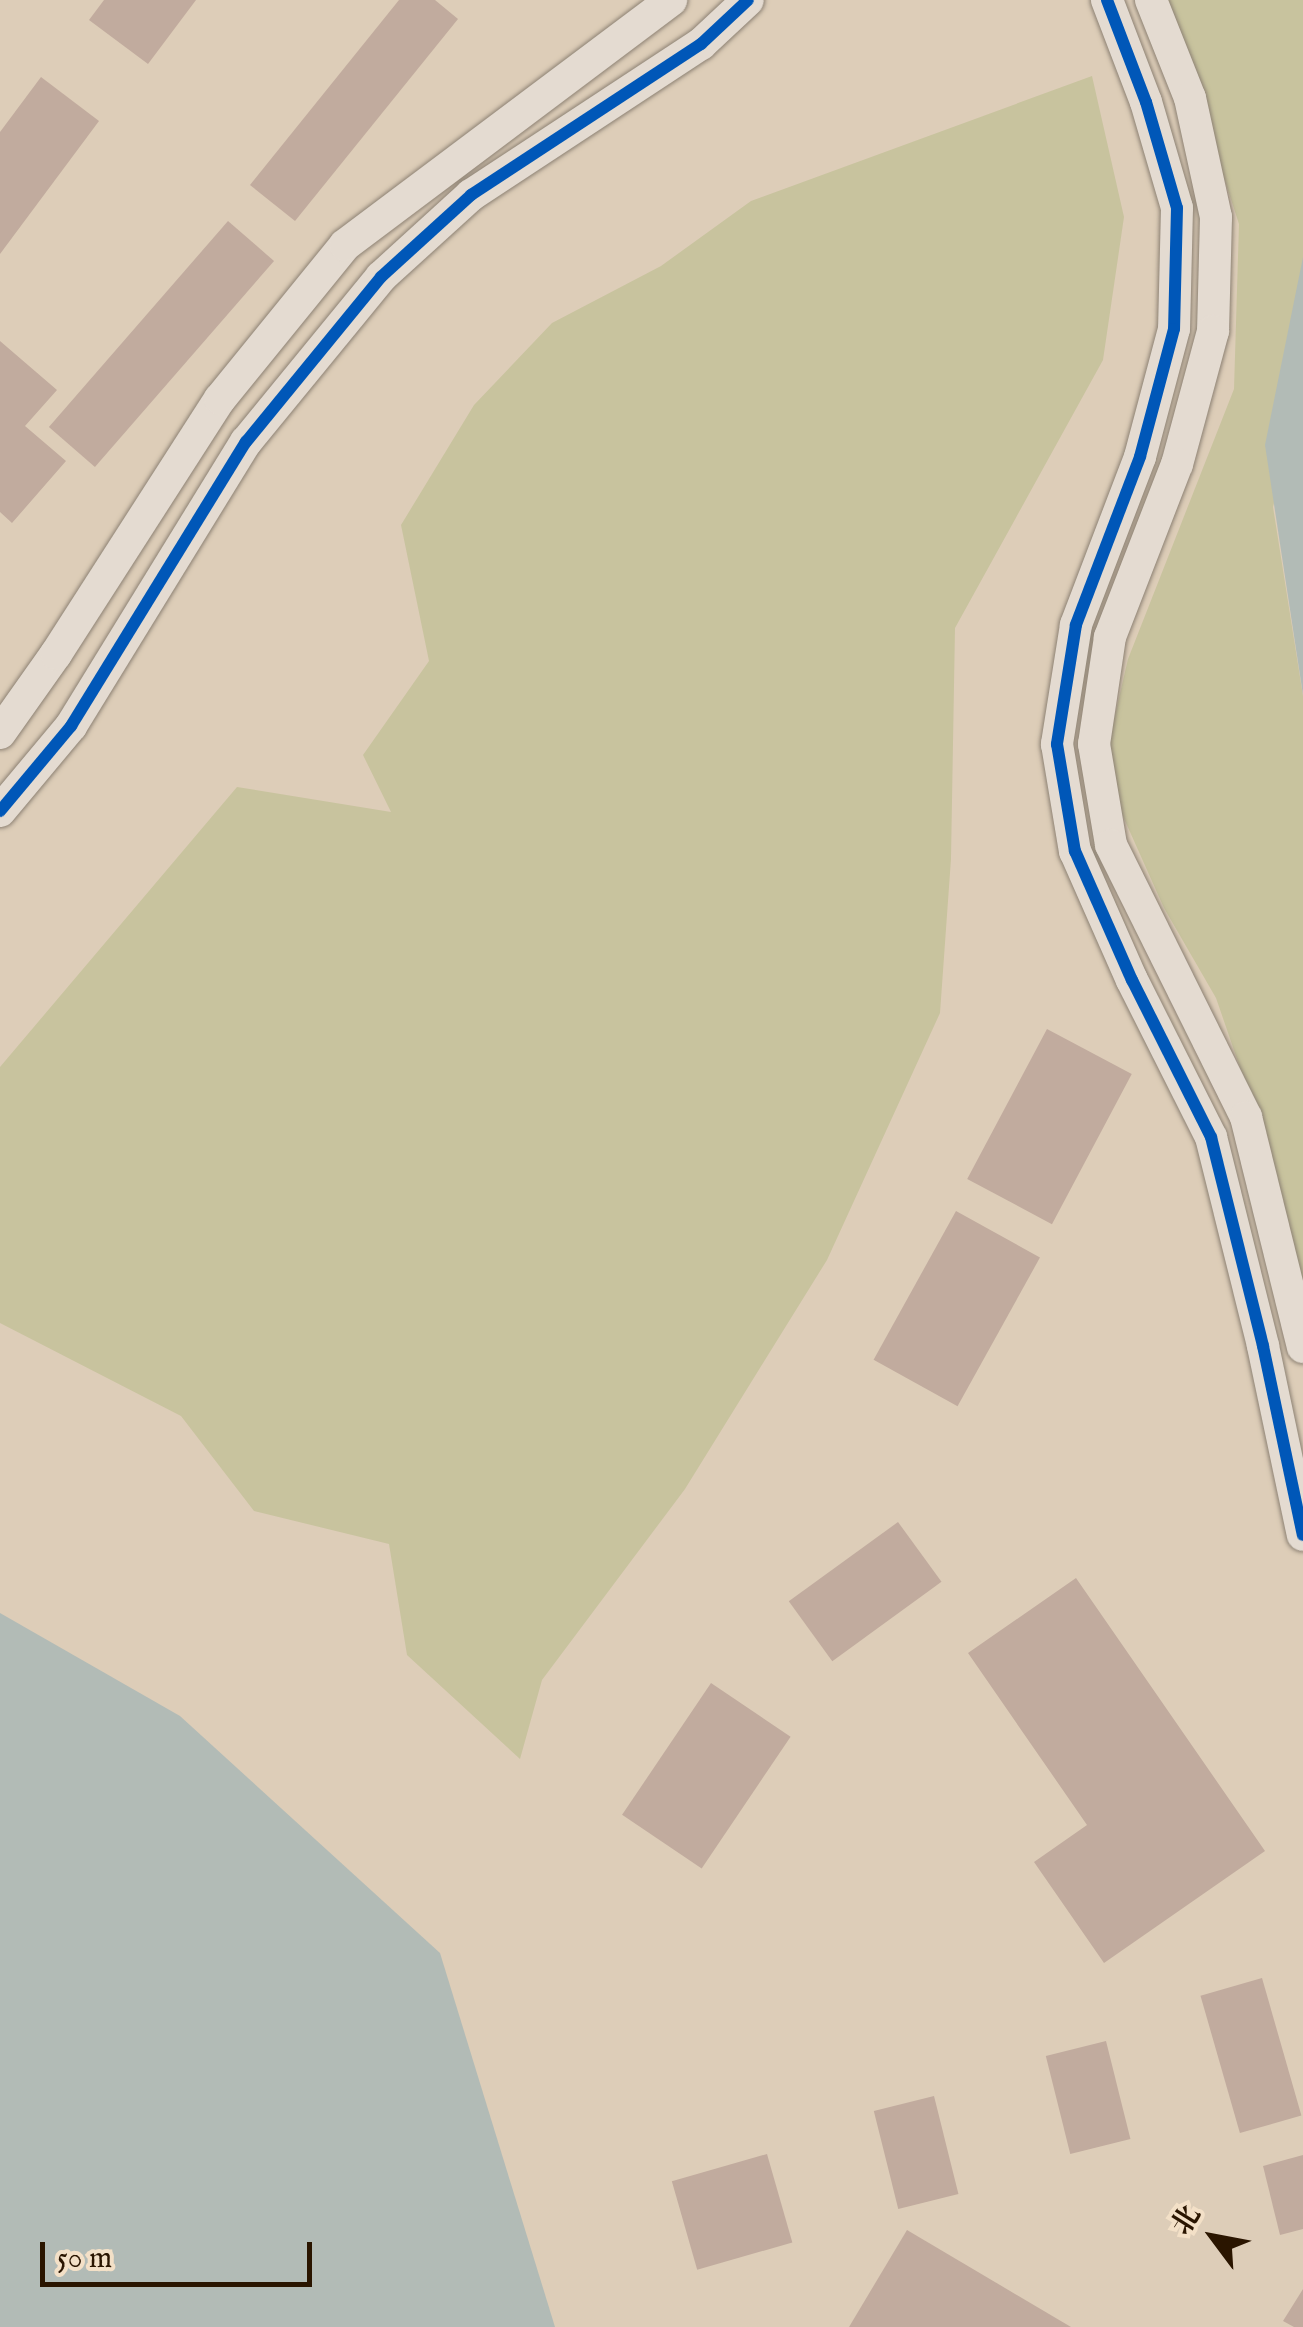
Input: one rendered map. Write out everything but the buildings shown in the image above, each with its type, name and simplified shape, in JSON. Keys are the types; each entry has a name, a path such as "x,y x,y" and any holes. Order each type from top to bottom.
{"street":[{"path":"0,733 56,654 220,399 345,245 671,0"},
{"path":"0,811 71,726 246,442 381,278 471,195 701,44 748,0"},
{"path":"1107,0 1146,102 1177,208 1174,329 1140,458 1076,625 1057,744 1076,851 1132,980 1211,1138 1264,1346 1303,1535"},
{"path":"1152,0 1190,98 1216,218 1213,331 1177,464 1110,638 1094,744 1111,845 1246,1117 1303,1348"}],"shaded area":[{"path":"1166,0 1303,0 1303,382 1273,507 1303,696 1303,1296 1264,1137 1216,998 1164,908 1122,814 1109,741 1128,659 1234,389 1239,224"},
{"path":"1092,76 1124,217 1103,360 955,628 951,859 940,1013 827,1260 685,1489 542,1680 520,1759 407,1655 389,1544 254,1511 181,1416 0,1323 0,1067 237,787 391,812 363,755 429,661 401,525 474,405 552,323 661,266 751,201"},
{"path":"1303,257 1303,695 1265,445"},
{"path":"0,1613 180,1716 440,1953 555,2327 0,2327"}],"cycle path":[{"path":"0,811 71,726 246,442 381,277 471,195 701,44 748,0"},
{"path":"1107,0 1146,102 1177,208 1174,329 1140,457 1076,625 1057,744 1075,851 1132,980 1211,1137 1263,1346 1303,1535"}]}
